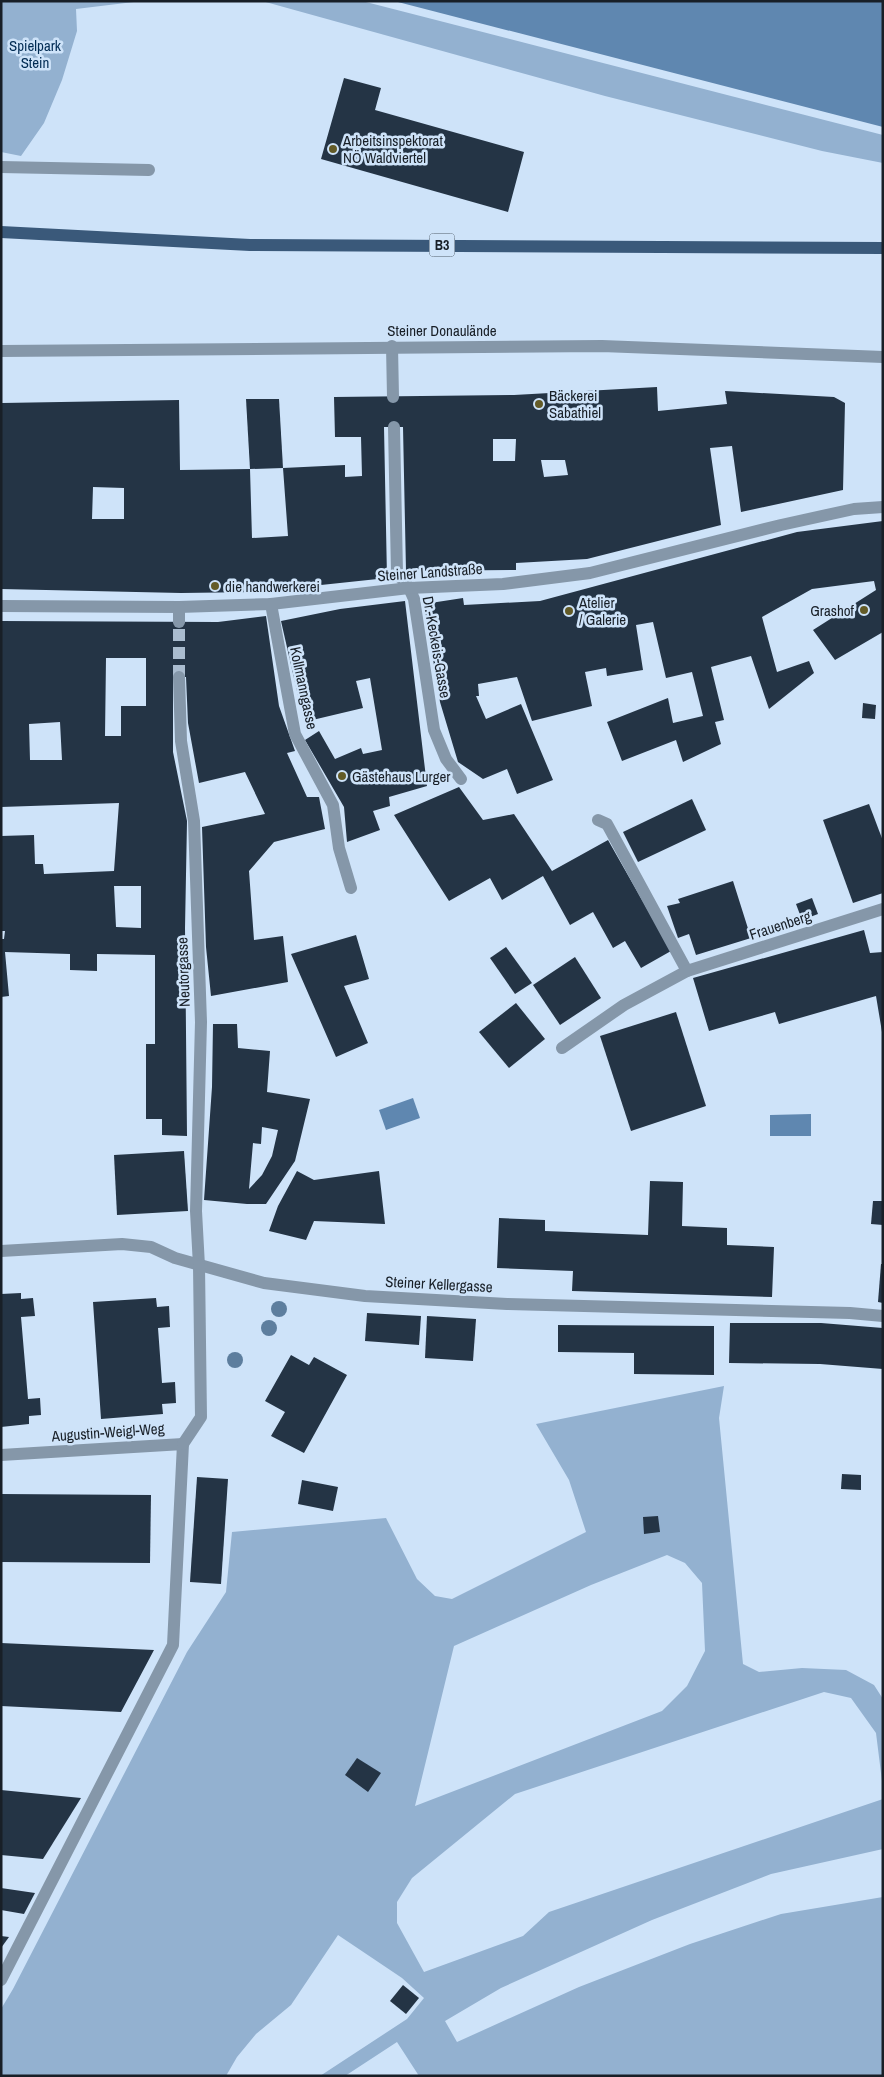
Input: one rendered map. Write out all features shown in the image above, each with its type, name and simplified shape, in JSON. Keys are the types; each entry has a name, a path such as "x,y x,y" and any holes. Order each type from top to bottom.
{"main road":[{"name":"B3","path":"1,232 250,245 883,248"}],"street":[{"path":"1,167 150,170"},
{"path":"392,346 393,397"},
{"name":"Steiner Donaulände","path":"1,351 392,346 602,346 883,357"},
{"name":"Dr.-Keckeis-Gasse","path":"394,427 397,573 409,588 414,599 434,730 446,759 461,779"},
{"name":"Steiner Landstraße","path":"1,606 179,608 271,604 409,588 503,584 590,573 781,525 854,509 883,507"},
{"name":"Kollmanngasse","path":"271,604 295,734 333,805 339,848 351,888"},
{"path":"179,608 179,622"},
{"name":"Neutorgasse","path":"179,677 181,741 194,821 201,1022 196,1211 199,1266"},
{"path":"598,820 607,824 687,971"},
{"name":"Frauenberg","path":"562,1048 624,1005 687,971 883,909"},
{"name":"Steiner Kellergasse","path":"1,1251 122,1244 151,1246 175,1258 199,1266 264,1283 365,1296 507,1304 850,1313 883,1316"},
{"name":"Augustin-Weigl-Weg","path":"1,1455 184,1444 201,1417 199,1266"},
{"path":"1,1980 173,1646 184,1444"}],"green space":[{"name":"Spielpark Stein","path":"1,1 142,1 76,9 77,31 62,80 44,123 21,156 1,152"},
{"path":"262,1 362,1 883,135 883,163 822,151 605,96"},
{"path":"724,1386 719,1418 743,1664 759,1672 802,1668 846,1670 874,1685 883,1699 883,1789 876,1733 851,1698 824,1692 515,1794 412,1878 397,1902 397,1923 424,1972 523,1936 549,1912 883,1799 883,1849 771,1874 652,1920 501,1988 445,2021 457,2042 579,1987 690,1944 781,1914 883,1897 883,2076 419,2076 397,2042 345,2076 320,2076 407,2019 424,1998 402,1978 338,1935 291,2005 256,2034 237,2057 226,2076 1,2076 1,2009 187,1652 226,1592 232,1532 386,1518 417,1579 435,1596 452,1599 586,1532 569,1480 536,1424","holes":["667,1555 685,1563 702,1583 705,1651 687,1686 662,1711 415,1806 454,1646 591,1585"]}],"shaded area":[{"path":"394,1 883,1 883,127"},
{"path":"413,1098 420,1118 386,1130 379,1110"},
{"path":"811,1114 811,1136 770,1136 770,1115"}],"building":[{"path":"344,78 381,88 375,110 524,152 508,212 321,159"},
{"path":"657,387 658,411 727,404 725,391 834,397 845,403 843,490 741,512 732,446 710,448 721,525 587,559 516,563 516,570 406,571 403,427 384,427 387,578 255,592 181,593 1,589 2,403 179,400 180,470 250,469 252,538 288,536 283,468 345,465 345,477 362,476 361,437 335,437 334,397 514,395","holes":["493,439 516,439 515,461 493,461","541,460 565,460 568,475 544,477","93,487 124,488 124,519 92,519"]},
{"path":"246,399 279,399 283,468 250,469"},
{"path":"883,521 883,632 835,660 813,630 876,590 874,581 812,589 762,617 777,672 809,661 814,673 769,709 751,656 711,667 724,720 715,722 721,744 683,762 676,740 622,761 607,722 668,698 673,723 703,716 692,672 666,678 653,622 636,625 643,670 607,676 606,668 585,672 592,706 532,721 517,677 478,684 479,696 476,696 486,719 521,704 553,780 517,794 507,769 483,779 458,762 440,702 424,604 463,598 464,605 540,601 797,532"},
{"path":"405,601 427,786 389,797 390,806 373,811 380,830 347,842 344,807 305,740 319,731 335,759 361,748 363,754 382,750 370,678 356,681 363,708 304,722 281,621 340,609"},
{"path":"266,616 279,706 295,751 287,753 307,797 319,797 325,829 274,842 249,871 254,940 283,936 288,982 211,996 206,947 202,827 265,814 245,772 199,783 188,723 186,677 173,677 173,752 187,821 185,928 187,1136 162,1135 162,1119 146,1119 146,1044 155,1044 155,955 97,954 97,971 70,970 70,954 5,952 9,996 1,997 1,939 4,939 5,931 1,931 1,836 34,835 35,864 43,864 44,874 114,871 119,803 1,807 1,621 218,622","holes":["106,658 146,658 146,706 121,706 121,736 105,736","60,722 62,760 30,760 29,724","114,886 141,886 141,928 116,927"]},
{"path":"863,703 876,705 875,719 862,718"},
{"path":"459,787 483,820 514,814 552,871 608,840 671,951 641,968 625,941 613,948 593,912 570,925 543,876 502,900 490,878 449,901 394,815"},
{"path":"692,799 706,830 638,862 623,832"},
{"path":"869,804 883,841 883,893 853,903 823,820"},
{"path":"733,881 751,938 696,955 689,934 678,938 667,906 680,903 678,899"},
{"path":"812,898 818,914 802,920 796,904"},
{"path":"864,930 870,953 883,952 883,1038 876,996 779,1024 775,1012 709,1031 693,978"},
{"path":"356,935 369,979 344,986 368,1043 336,1057 291,954"},
{"path":"506,947 532,983 515,994 490,958"},
{"path":"575,957 601,998 560,1025 533,985"},
{"path":"516,1003 545,1039 509,1068 479,1032"},
{"path":"676,1012 706,1106 631,1131 600,1036"},
{"path":"213,1024 237,1024 238,1048 270,1051 267,1092 310,1099 295,1161 266,1204 204,1200 212,1087","holes":["262,1127 278,1130 272,1156 262,1175 249,1189 253,1143 261,1144"]},
{"path":"184,1151 188,1211 117,1215 114,1155"},
{"path":"297,1171 314,1180 379,1171 385,1224 314,1221 306,1240 269,1231 278,1206"},
{"path":"650,1181 683,1182 682,1226 727,1228 727,1245 774,1247 772,1297 572,1291 573,1271 497,1268 499,1218 545,1220 545,1231 648,1235"},
{"path":"873,1201 883,1201 883,1225 871,1224"},
{"path":"881,1264 883,1264 883,1303 878,1302"},
{"path":"21,1293 21,1299 33,1298 35,1316 21,1317 28,1399 40,1398 41,1415 29,1416 29,1424 1,1427 1,1294"},
{"path":"156,1298 157,1307 169,1306 170,1327 158,1328 162,1383 175,1382 176,1403 162,1404 163,1414 101,1419 93,1302"},
{"path":"367,1313 421,1316 419,1345 365,1341"},
{"path":"427,1316 476,1319 473,1361 425,1358"},
{"path":"730,1323 821,1323 883,1328 883,1369 820,1364 729,1363"},
{"path":"558,1325 714,1326 714,1375 634,1374 634,1353 558,1352"},
{"path":"291,1355 309,1365 314,1357 347,1375 304,1453 271,1436 285,1412 265,1401"},
{"path":"842,1474 861,1475 861,1490 841,1489"},
{"path":"197,1477 228,1479 221,1584 190,1582"},
{"path":"302,1480 338,1487 333,1511 298,1504"},
{"path":"1,1494 151,1495 150,1563 1,1562"},
{"path":"658,1516 660,1532 644,1534 643,1517"},
{"path":"1,1643 154,1650 121,1712 1,1706"},
{"path":"357,1758 381,1773 368,1792 345,1775"},
{"path":"1,1790 81,1798 43,1859 1,1855"},
{"path":"1,1888 35,1893 24,1914 1,1910"},
{"path":"1,1936 9,1937 1,1948"},
{"path":"403,1985 419,1998 406,2014 390,2001"}],"tunnel":[{"path":"179,622 179,677"}],"place":[{"name":"Arbeitsinspektorat NÖ Waldviertel","path":"333,149"},
{"name":"Bäckerei Sabathiel","path":"539,404"},
{"name":"die handwerkerei","path":"215,586"},
{"name":"Grashof","path":"864,610"},
{"name":"Atelier / Galerie","path":"569,611"},
{"name":"Gästehaus Lurger","path":"342,776"}]}
